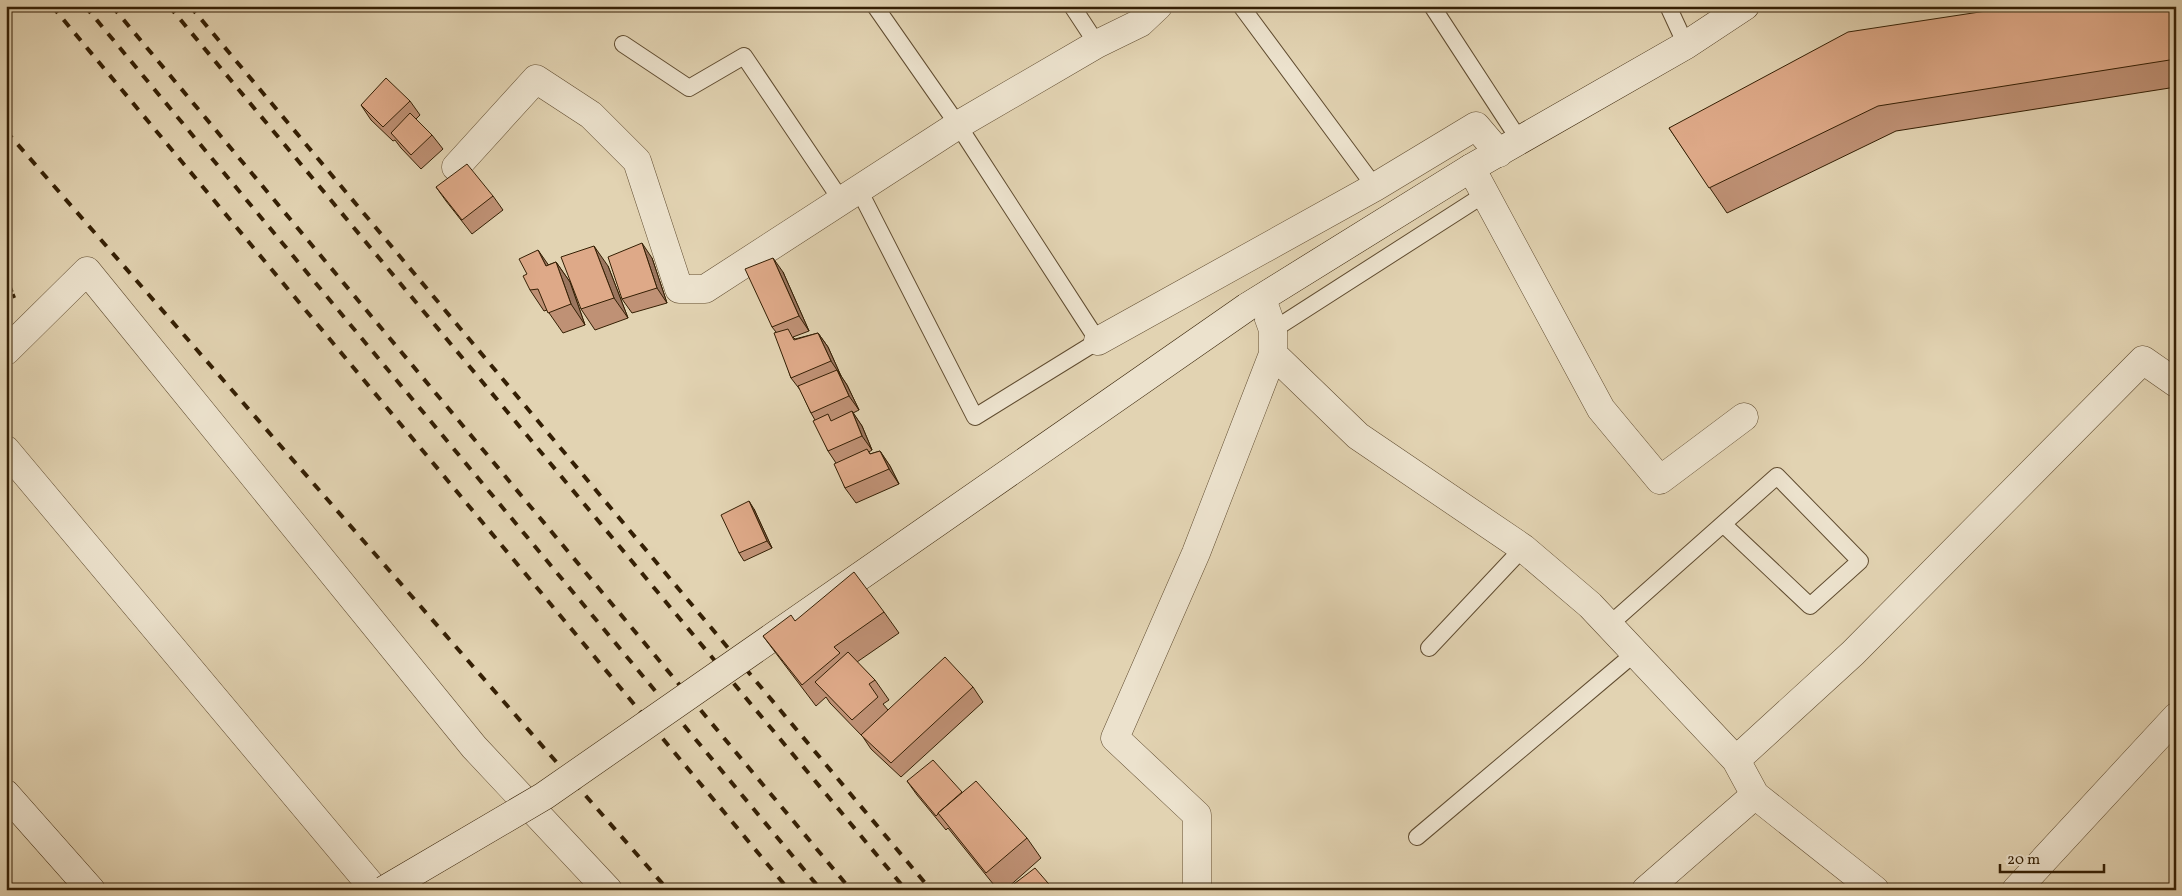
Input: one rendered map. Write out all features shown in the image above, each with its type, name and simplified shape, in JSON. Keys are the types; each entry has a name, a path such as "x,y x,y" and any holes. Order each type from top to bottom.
{"street":[{"path":"456,167 536,79 591,115 637,161 679,289 705,289 958,125 1097,44 1140,23 1158,6"},
{"path":"384,890 544,796 1254,303 1471,168 1686,44 1745,6"},
{"path":"1098,341 1375,187 1476,126 1509,147"},
{"path":"1471,168 1601,409 1660,480 1744,417"},
{"path":"6,350 87,272 474,747 608,890"},
{"path":"1254,303 1273,342 1358,436 1523,548 1590,605 1736,760 1755,795 1873,889"},
{"path":"1197,890 1197,815 1116,738 1196,552 1273,342"},
{"path":"1736,760 1854,653 2143,360 2176,383"},
{"path":"6,450 375,890"},
{"path":"2016,890 2174,722"},
{"path":"6,794 91,890"},
{"path":"1646,890 1755,795"}],"lane":[{"path":"624,44 689,88 744,56 850,194 975,417 1098,341 958,125 876,6"},
{"path":"1072,6 1097,44"},
{"path":"1241,6 1375,187"},
{"path":"1432,6 1509,147"},
{"path":"1668,6 1686,44"},
{"path":"1273,342 1485,194"},
{"path":"1609,625 1777,476 1860,561 1810,606 1723,524"},
{"path":"1429,648 1523,548"},
{"path":"1417,837 1635,653"}],"building":[{"path":"2019,6 2176,6 2176,59 1878,106 1709,188 1669,128 1848,32"},
{"path":"386,78 410,101 383,127 361,105"},
{"path":"410,113 432,135 411,155 391,133"},
{"path":"467,164 493,196 462,220 436,187"},
{"path":"642,243 657,288 622,299 608,257"},
{"path":"594,246 614,298 581,309 561,257"},
{"path":"538,250 546,266 556,262 571,304 548,313 538,289 530,290 523,276 527,274 519,259"},
{"path":"773,258 799,316 772,327 745,269"},
{"path":"788,329 794,340 818,333 831,361 791,378 774,333"},
{"path":"837,370 849,396 811,413 798,386"},
{"path":"852,411 862,436 828,451 813,421 828,414 831,421"},
{"path":"867,449 870,454 880,451 889,469 845,488 834,464"},
{"path":"749,501 767,541 739,553 721,515"},
{"path":"854,572 884,612 834,647 840,653 802,685 763,636 791,615 795,621"},
{"path":"848,652 875,680 869,684 878,697 852,720 815,682"},
{"path":"945,657 973,687 891,763 861,735"},
{"path":"933,760 962,792 936,816 907,781"},
{"path":"976,781 1027,838 986,873 938,813"},
{"path":"1035,868 1054,890 1006,890"}],"railway":[{"path":"52,6 789,890"},
{"path":"85,6 821,890"},
{"path":"112,6 851,890"},
{"path":"169,6 906,890"},
{"path":"190,6 931,890"},
{"path":"6,131 668,890"}]}
